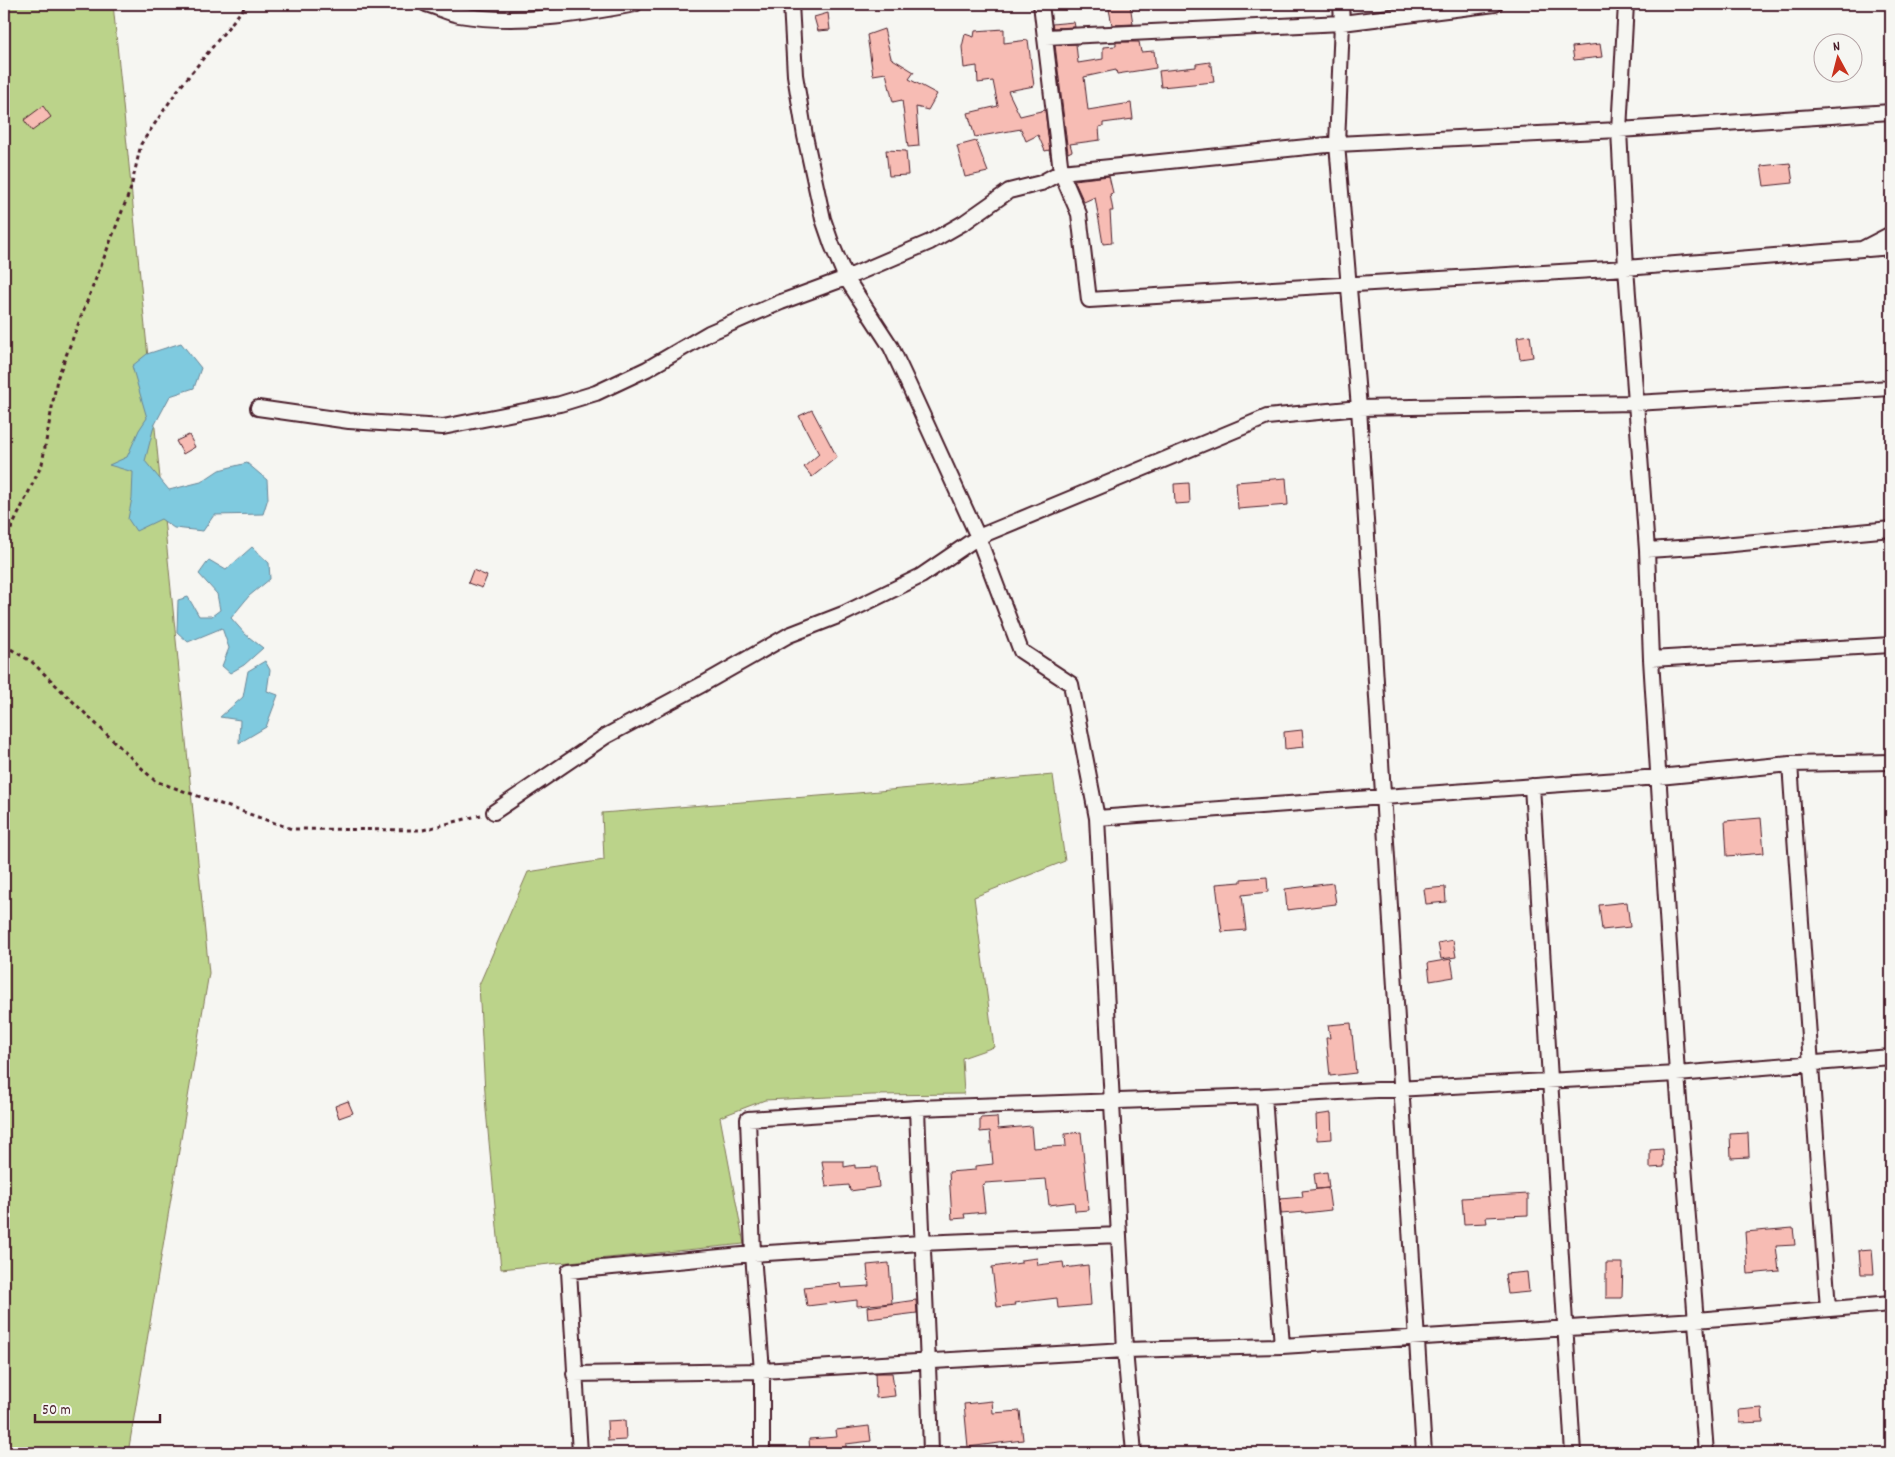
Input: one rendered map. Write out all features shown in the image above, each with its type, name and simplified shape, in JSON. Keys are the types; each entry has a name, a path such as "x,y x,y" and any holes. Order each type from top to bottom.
{"street":[{"path":"426,4 458,14 518,20 561,16 635,4"},
{"path":"791,4 795,75 805,136 823,219 846,278 891,347 978,537 1021,650 1071,684 1097,818 1125,1350 1134,1453"},
{"path":"1041,4 1061,172 1079,214 1088,300 1626,268 1891,248"},
{"path":"1341,4 1342,23 1337,144 1359,408 1424,1453"},
{"path":"1046,36 1342,23 1495,4"},
{"path":"1626,4 1619,130 1626,268 1647,550 1651,659 1677,1074 1706,1453"},
{"path":"258,408 349,421 444,427 560,404 596,393 647,369 708,333 930,242 965,222 1009,191 1041,183 1061,172 1337,144 1619,130 1891,112"},
{"path":"1862,249 1891,234"},
{"path":"494,812 606,736 789,635 844,614 921,576 978,537 1267,417 1359,408 1635,403 1891,388"},
{"path":"1647,550 1712,546 1891,529"},
{"path":"1651,659 1891,645"},
{"path":"1097,818 1659,777 1790,764 1891,762"},
{"path":"1790,764 1828,1309"},
{"path":"1532,786 1573,1453"},
{"path":"762,1453 762,1371 752,1254 748,1119 917,1108 1264,1096 1550,1081 1677,1074 1891,1057"},
{"path":"1264,1096 1282,1346"},
{"path":"917,1108 931,1453"},
{"path":"580,1453 569,1271 752,1254 921,1243 1120,1235"},
{"path":"574,1374 762,1371 1125,1350 1282,1346 1696,1320 1891,1304"}],"path":[{"path":"4,544 42,464 57,379 131,188 141,144 177,91 247,4"},
{"path":"4,645 32,662 155,782 292,829 423,830 494,812"}],"green space":[{"path":"4,4 113,4 209,973 128,1453 4,1453"},
{"path":"1053,775 1065,861 974,897 994,1047 962,1058 964,1094 872,1095 765,1100 720,1117 744,1244 501,1269 486,1110 479,985 528,872 604,860 602,813"}],"water":[{"path":"181,343 201,368 194,388 170,396 154,426 145,461 169,490 201,482 219,470 247,463 267,480 268,498 263,514 214,515 203,531 174,528 161,519 136,531 128,519 132,498 133,472 109,465 127,457 139,430 147,418 132,366 147,354"},
{"path":"252,547 269,563 270,579 249,596 231,618 245,634 263,648 244,665 230,673 222,666 229,648 222,628 188,642 177,632 178,600 188,597 199,616 212,616 220,610 217,594 199,574 209,560 226,570"},
{"path":"265,661 270,670 267,691 278,695 266,727 239,743 240,720 220,717 243,697 248,671"}],"building":[{"path":"1108,4 1130,4 1133,24 1112,25"},
{"path":"828,13 830,30 818,31 814,17"},
{"path":"1074,22 1075,27 1053,28 1052,24"},
{"path":"884,29 891,58 914,72 909,79 937,94 928,110 916,107 919,146 908,147 902,100 893,102 886,73 873,75 867,35"},
{"path":"1004,29 1004,43 1028,40 1034,86 1008,91 1020,116 1045,110 1051,160 1049,150 1045,151 1038,135 1026,141 1021,129 975,137 968,113 998,106 993,81 978,83 977,66 964,68 962,47 965,34 974,37 975,31"},
{"path":"1116,42 1139,42 1141,52 1154,51 1156,68 1117,74 1116,70 1084,77 1088,110 1131,103 1133,119 1103,123 1103,126 1099,127 1100,140 1070,144 1072,151 1068,153 1055,45 1076,44 1078,63 1103,59 1103,47 1116,46"},
{"path":"1600,44 1602,57 1574,60 1572,47"},
{"path":"1210,62 1214,82 1161,87 1159,71 1196,67 1196,64"},
{"path":"43,106 51,117 32,131 24,120"},
{"path":"976,141 988,172 965,177 957,146"},
{"path":"886,150 906,151 908,175 889,176"},
{"path":"1790,163 1793,183 1764,186 1761,166"},
{"path":"1109,176 1113,193 1110,194 1113,211 1110,211 1112,243 1103,244 1095,197 1084,202 1074,180"},
{"path":"1530,335 1533,357 1520,359 1517,337"},
{"path":"812,410 837,457 812,477 804,467 819,454 799,416"},
{"path":"189,435 195,447 183,454 176,441"},
{"path":"1286,478 1288,505 1238,509 1236,482"},
{"path":"1189,483 1190,503 1175,504 1174,484"},
{"path":"473,570 487,576 482,588 468,583"},
{"path":"1302,730 1304,747 1285,749 1284,732"},
{"path":"1761,818 1764,853 1727,856 1725,821"},
{"path":"1267,877 1268,892 1242,895 1246,930 1222,932 1216,884 1241,882 1241,879"},
{"path":"1333,883 1336,904 1287,910 1285,889"},
{"path":"1445,887 1446,902 1426,904 1424,889"},
{"path":"1627,902 1630,927 1602,930 1599,905"},
{"path":"1453,940 1456,957 1441,959 1438,943"},
{"path":"1451,959 1454,977 1430,981 1428,963"},
{"path":"1351,1023 1356,1073 1330,1076 1326,1038 1330,1038 1328,1025"},
{"path":"348,1101 353,1113 339,1118 335,1106"},
{"path":"1331,1113 1332,1139 1317,1140 1316,1115"},
{"path":"997,1117 998,1129 1031,1126 1033,1148 1066,1146 1065,1134 1081,1132 1089,1210 1075,1211 1074,1202 1049,1205 1046,1179 985,1183 982,1185 985,1212 964,1214 965,1218 952,1219 949,1172 975,1170 975,1166 993,1164 990,1131 980,1132 980,1118"},
{"path":"1748,1133 1749,1157 1731,1158 1730,1134"},
{"path":"1663,1149 1664,1167 1650,1168 1650,1150"},
{"path":"822,1161 844,1161 844,1167 855,1165 855,1168 877,1167 879,1187 850,1191 849,1185 826,1187"},
{"path":"1327,1172 1329,1188 1316,1189 1314,1174"},
{"path":"1328,1188 1331,1210 1281,1214 1280,1199 1303,1197 1302,1191"},
{"path":"1528,1194 1528,1215 1486,1217 1487,1223 1464,1224 1462,1198"},
{"path":"1793,1228 1795,1245 1776,1246 1779,1271 1748,1274 1745,1232"},
{"path":"1872,1249 1874,1274 1861,1274 1859,1250"},
{"path":"1037,1258 1038,1265 1063,1262 1064,1268 1088,1265 1091,1305 1058,1308 1057,1298 997,1307 992,1267 1021,1263 1021,1260"},
{"path":"889,1263 892,1303 857,1306 857,1300 807,1306 804,1287 840,1283 841,1288 869,1286 867,1265"},
{"path":"1606,1263 1623,1263 1622,1298 1606,1298"},
{"path":"1527,1272 1529,1292 1508,1294 1505,1274"},
{"path":"916,1300 917,1313 868,1319 867,1307"},
{"path":"875,1373 892,1373 895,1396 876,1398"},
{"path":"992,1401 993,1413 1020,1411 1023,1440 968,1447 964,1404"},
{"path":"1762,1408 1763,1422 1740,1423 1739,1410"},
{"path":"625,1420 626,1440 608,1441 607,1421"},
{"path":"869,1426 871,1441 846,1444 846,1450 810,1453 809,1439 837,1437 836,1430"}]}
